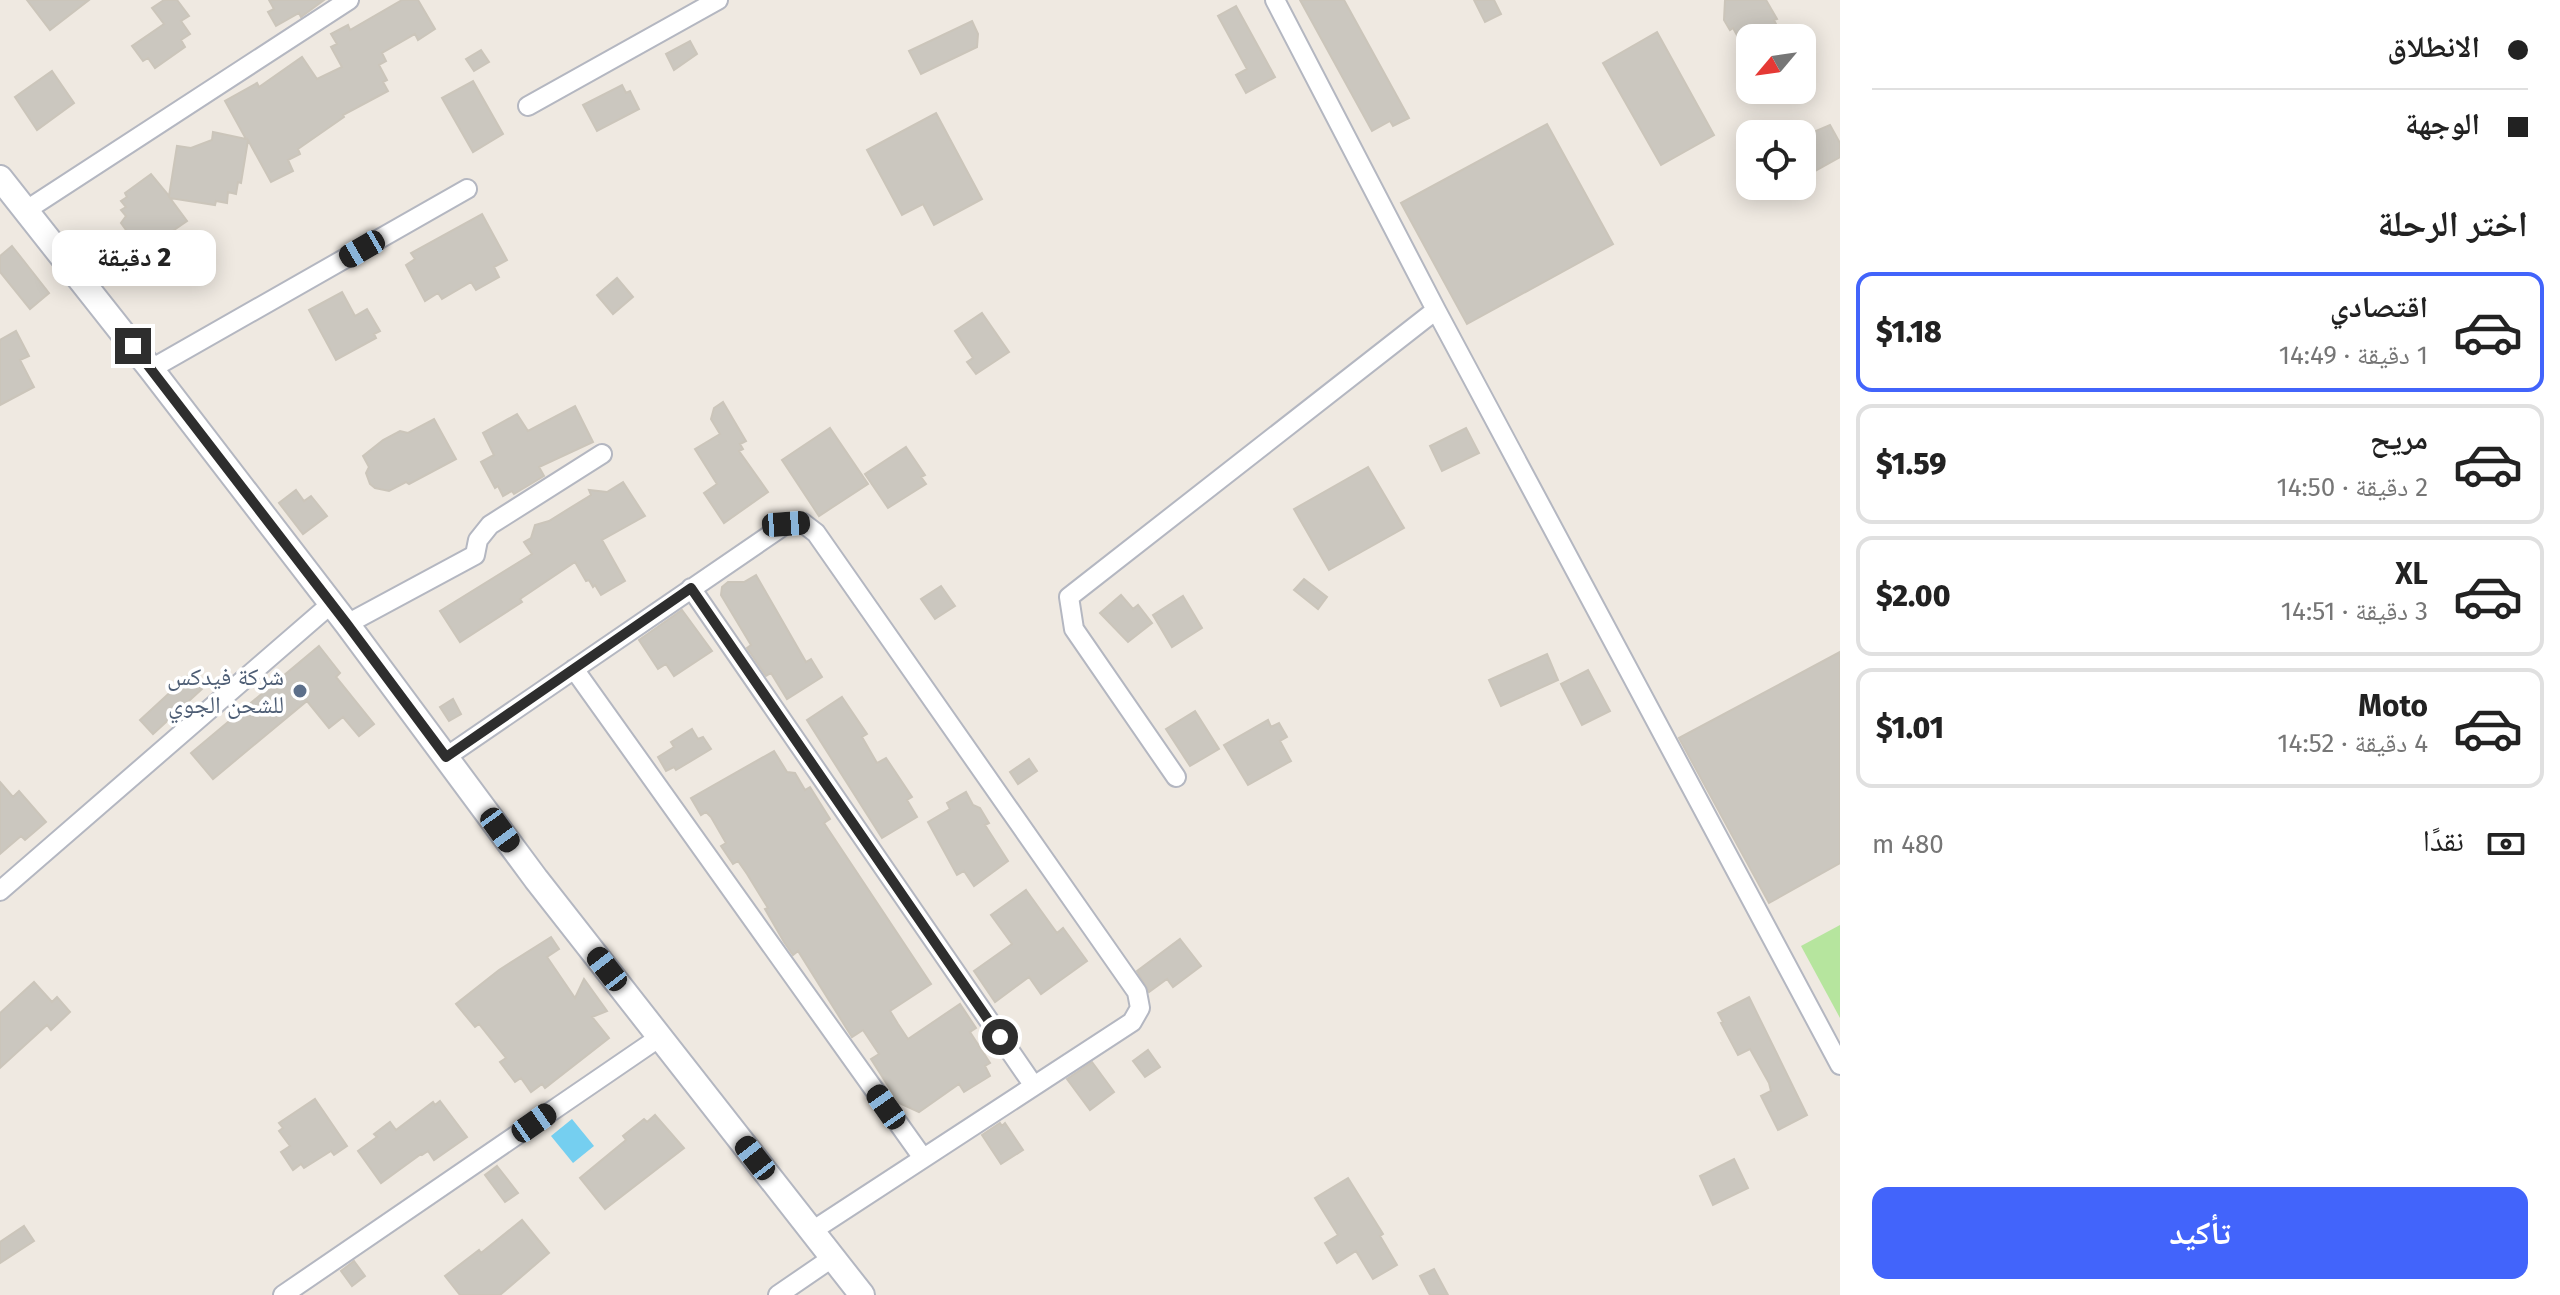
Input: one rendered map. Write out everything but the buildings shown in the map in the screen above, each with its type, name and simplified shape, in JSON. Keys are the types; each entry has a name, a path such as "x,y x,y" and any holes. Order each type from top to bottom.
{"street":[{"path":"25,211 349,0"},
{"path":"528,106 718,0"},
{"path":"1275,0 1436,310 1840,1065"},
{"path":"0,178 347,624 536,879 862,1295"},
{"path":"151,369 467,189"},
{"path":"1176,777 1074,629 1069,597 1436,310"},
{"path":"347,624 475,555 478,540 490,525 602,454"},
{"path":"446,757 786,524 803,523 816,533 1137,992 1140,1008 1132,1022 812,1231"},
{"path":"691,588 1034,1086"},
{"path":"0,891 331,604"},
{"path":"574,669 923,1158"},
{"path":"283,1295 660,1037"},
{"path":"778,1295 832,1258"}],"green space":[{"path":"1840,925 1840,1018 1801,946"}],"water":[{"path":"572,1119 594,1146 573,1163 551,1136"}],"place":[{"name":"شركة فيدكس للشحن الجوي","path":"300,691"}],"route":[{"path":"133,346 446,757 691,588 1000,1037"}]}
